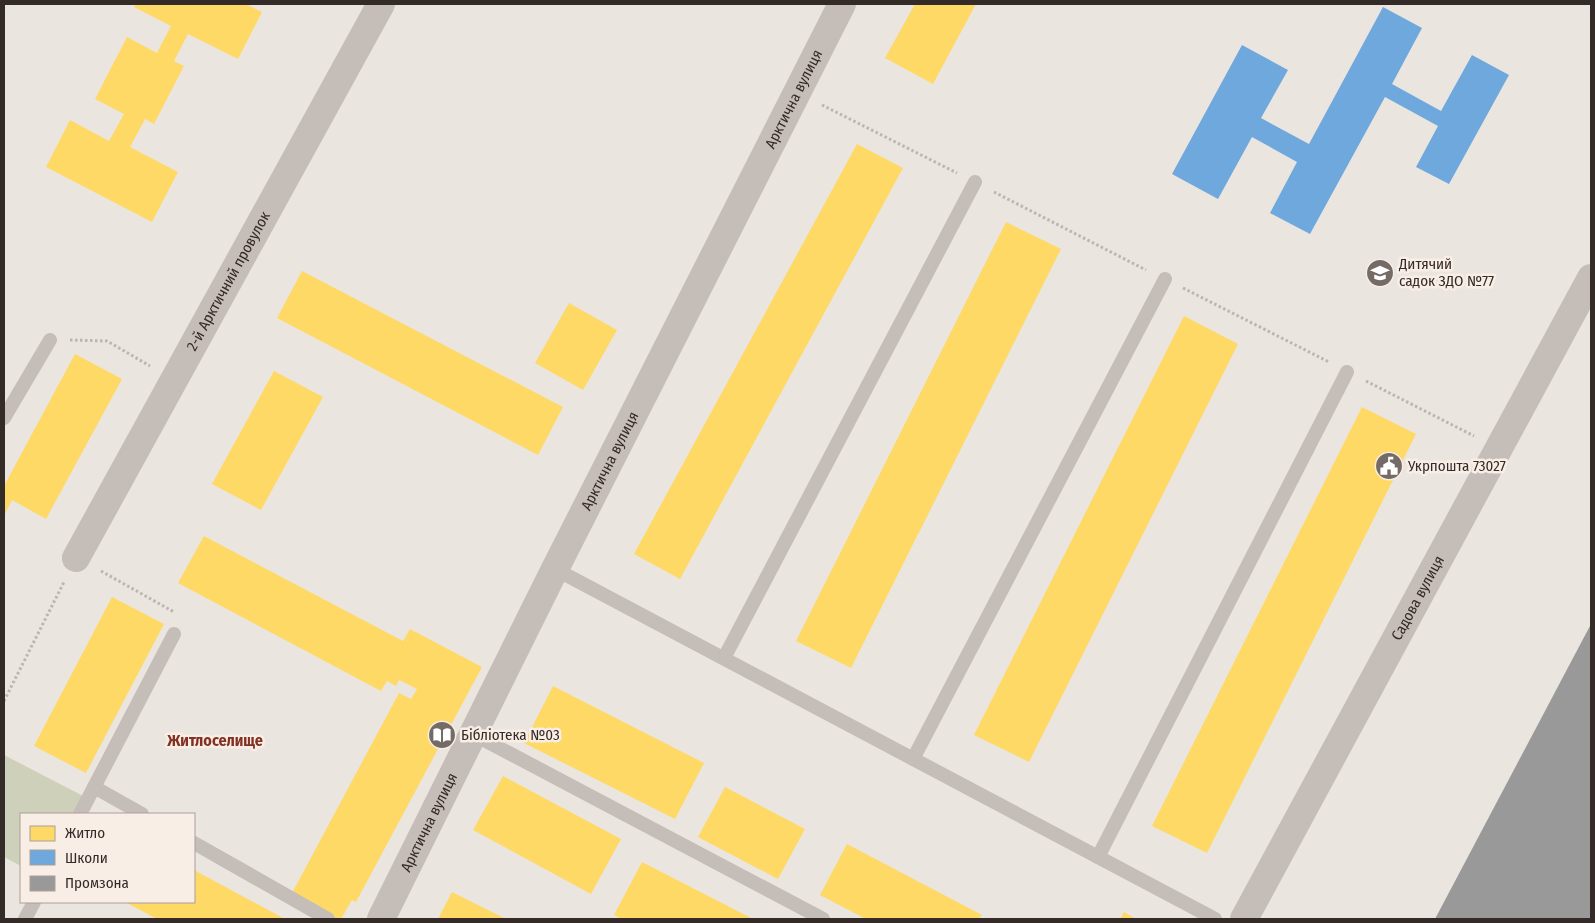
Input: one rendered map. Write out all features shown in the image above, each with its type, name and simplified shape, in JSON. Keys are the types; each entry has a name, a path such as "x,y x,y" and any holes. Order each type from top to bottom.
{"street":[{"name":"2-й Арктичний провулок","path":"76,558 381,4"},
{"name":"Арктична вулиця","path":"381,919 555,569 842,4"},
{"name":"Садова вулиця","path":"1244,919 1591,278"}],"lane":[{"path":"724,658 975,182"},
{"path":"913,759 1165,279"},
{"path":"4,418 50,340"},
{"path":"1098,857 1348,372"},
{"path":"555,569 1215,919"},
{"path":"81,813 174,634"},
{"path":"473,734 823,919"},
{"path":"94,787 140,813"},
{"path":"195,844 328,919"},
{"path":"25,919 33,903"}],"path":[{"path":"50,340 108,341 174,380"},
{"path":"4,701 76,558 183,616 174,634"}],"green space":[{"path":"4,755 87,798 79,813 20,813 20,865 4,857"}],"building: Житло":[{"path":"136,4 246,4 262,12 238,59 188,34 174,61 184,66 154,124 145,119 130,147 178,172 152,222 46,167 70,120 109,141 124,114 95,99 127,37 157,53 171,26 134,7"},
{"path":"915,4 976,4 933,84 885,58"},
{"path":"857,144 903,168 680,579 634,554"},
{"path":"1006,222 1061,249 851,668 796,641"},
{"path":"302,271 563,407 538,455 277,318"},
{"path":"569,303 617,330 583,390 535,363"},
{"path":"1184,316 1238,344 1029,762 974,735"},
{"path":"75,354 122,379 46,519 12,500 4,516 4,486"},
{"path":"274,371 323,397 261,510 212,484"},
{"path":"1362,407 1416,434 1207,853 1152,826"},
{"path":"204,536 403,641 410,629 482,667 356,902 352,900 341,919 336,919 291,895 399,693 411,699 417,689 399,680 396,686 387,681 381,691 178,583"},
{"path":"112,597 164,624 86,773 34,746"},
{"path":"553,686 704,763 675,819 524,743"},
{"path":"503,776 621,839 591,894 473,830"},
{"path":"725,787 805,829 778,879 698,837"},
{"path":"847,844 982,915 979,919 866,919 820,895"},
{"path":"642,862 753,919 622,919 614,915"},
{"path":"195,871 285,919 157,919 127,903 195,903"},
{"path":"452,892 506,919 438,919"},
{"path":"1124,912 1136,919 1120,919"}],"building: Школи":[{"path":"1383,7 1422,28 1392,84 1441,111 1472,55 1509,75 1449,184 1416,167 1438,126 1385,97 1310,234 1270,213 1297,162 1252,137 1218,199 1172,174 1242,45 1288,70 1261,118 1309,144"}],"building: Промзона":[{"path":"1591,624 1591,919 1435,919"}],"place":[{"name":"Дитячий садок ЗДО №77","path":"1380,273"},
{"name":"Укрпошта 73027","path":"1389,466"},
{"name":"Бібліотека №03","path":"442,735"}],"district":[{"name":"Житлоселище","path":"215,740"}]}
